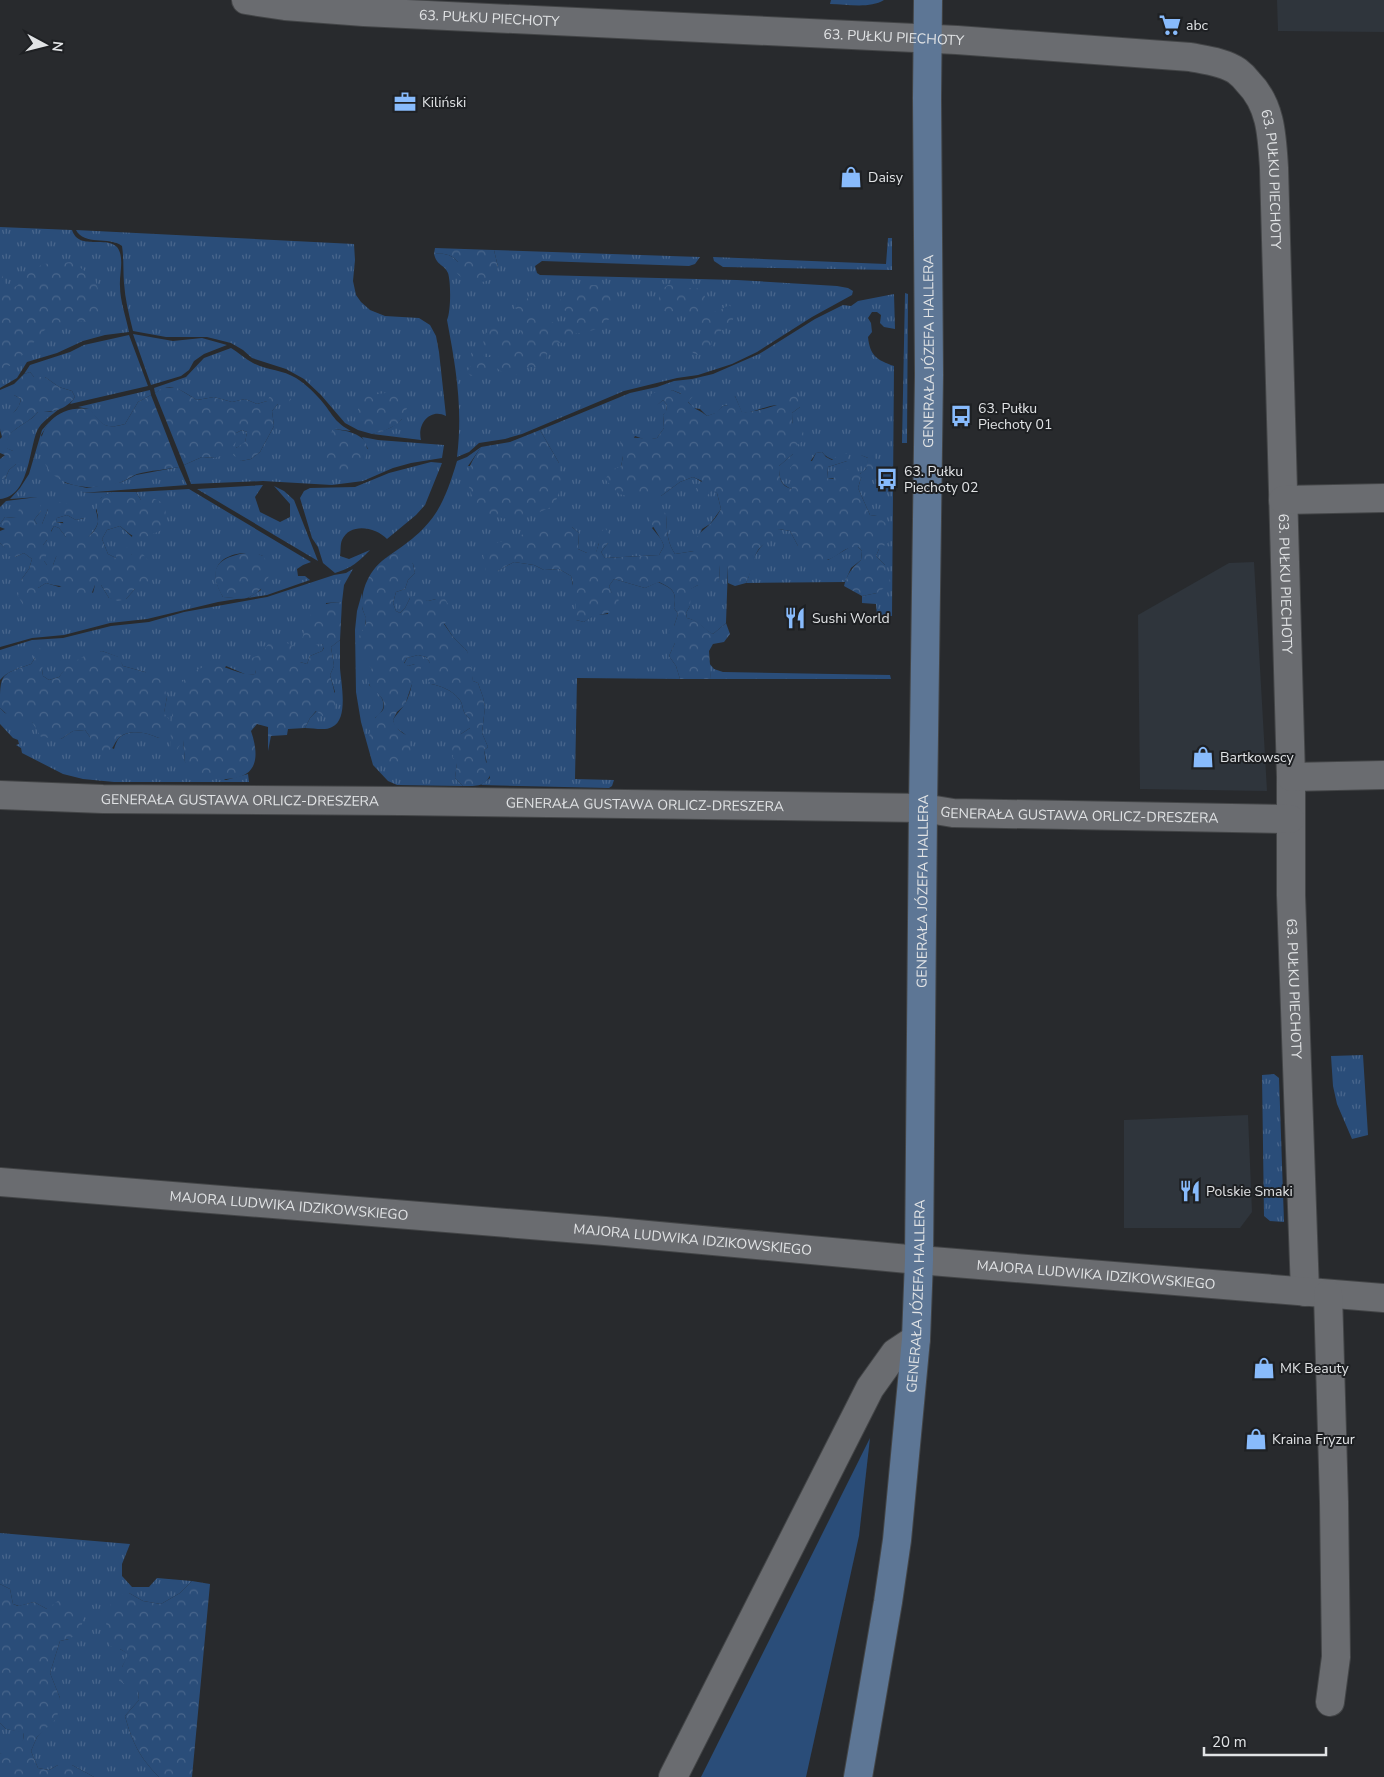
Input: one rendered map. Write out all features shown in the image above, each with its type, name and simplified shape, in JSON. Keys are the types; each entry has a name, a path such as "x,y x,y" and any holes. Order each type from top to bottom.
{"street":[{"name":"63. PUŁKU PIECHOTY","path":"246,0 285,6 364,12 928,39 1190,57 1215,62 1238,71 1259,94 1269,121 1273,147 1292,905 1316,1293 1334,1502 1336,1657 1330,1702"},
{"name":"GENERAŁA JÓZEFA HALLERA","path":"858,1777 896,1548 916,1339 919,1260 929,376 928,0"},
{"path":"1283,500 1384,498"},
{"path":"1290,777 1384,775"},
{"name":"GENERAŁA GUSTAWA ORLICZ-DRESZERA","path":"0,795 103,799 923,808 953,813 1290,819"},
{"name":"MAJORA LUDWIKA IDZIKOWSKIEGO","path":"0,1182 606,1231 919,1260 1384,1298"},
{"path":"672,1777 870,1388 895,1353 916,1339"}],"shaded area":[{"path":"1277,0 1384,0 1384,32 1278,31"},
{"path":"1254,562 1267,791 1140,789 1138,615 1229,563"},
{"path":"1248,1115 1252,1212 1240,1228 1124,1228 1124,1120"}],"green space":[{"path":"831,0 884,0 878,3 858,5 830,4"},
{"path":"0,227 72,230 80,240 106,242 117,247 121,256 121,297 129,332 105,335 83,341 57,353 27,362 17,378 0,388"},
{"path":"76,230 354,244 353,281 356,295 361,302 370,310 385,316 419,318 430,325 436,336 446,416 435,414 426,419 421,428 421,440 372,434 388,429 402,419 358,405 358,430 345,423 321,395 304,379 286,369 252,358 231,343 207,337 166,337 133,331 125,295 122,246 117,243 85,238"},
{"path":"888,238 892,238 892,270 723,267 714,261 713,257 886,264"},
{"path":"435,248 494,250 498,267 494,278 477,283 464,279 455,271 458,262 453,257 447,255 434,254"},
{"path":"494,250 700,257 695,264 689,266 542,261 535,266 537,273 540,275 737,280 837,286 853,291 852,295 812,317 757,352 732,364 698,375 677,378 624,391 522,434 479,443 469,452 457,457 459,405 456,372 447,320 450,304 450,283 448,273 437,261 434,254 453,257 458,262 498,267"},
{"path":"73,262 95,279 103,306 98,326 83,321 51,323 17,361 0,372 0,271 7,287 13,288 18,285 21,278 43,264"},
{"path":"587,285 599,285 609,294 614,311 603,325 587,332 574,334 569,342 558,343 548,349 546,361 540,369 521,367 516,375 506,375 494,366 487,370 480,369 476,375 471,376 467,372 472,364 470,356 473,349 481,352 485,357 498,357 502,351 499,347 491,349 483,345 486,334 493,326 500,323 506,328 509,338 517,337 524,326 525,315 515,307 516,296 525,295 532,304 531,315 554,323 564,323 572,321 572,315 564,310 560,300 570,290"},
{"path":"668,285 697,288 705,296 704,305 709,313 729,305 735,312 732,323 711,338 712,346 704,354 695,355 687,346 690,335 701,335 703,327 698,318 689,318 678,311 666,312 657,306 661,290"},
{"path":"905,293 908,294 907,443 902,443"},
{"path":"894,294 895,329 884,327 880,323 881,315 877,312 872,312 868,318 871,323 872,332 868,337 873,353 883,362 894,366 892,616 877,615 876,604 862,603 862,596 877,593 885,565 876,556 879,549 877,516 870,515 858,488 861,478 875,458 861,455 868,458 868,464 865,470 858,475 827,478 828,467 847,461 830,459 822,452 816,453 792,489 781,480 779,466 793,454 792,413 800,407 774,405 742,413 735,396 728,405 723,406 716,413 707,416 700,409 693,408 682,394 672,390 657,405 663,400 667,405 666,412 663,415 664,428 657,438 646,440 635,436 623,456 621,467 661,496 680,482 693,477 717,493 721,509 710,524 702,529 694,551 675,554 670,545 667,515 652,528 664,546 659,555 605,558 601,552 608,543 599,543 596,553 587,553 578,549 579,533 572,527 497,571 514,562 534,565 544,570 559,569 571,576 576,601 576,620 584,622 593,615 608,614 612,594 609,586 614,579 645,588 658,582 667,587 673,591 675,598 674,608 678,614 674,626 675,643 669,656 676,666 680,679 577,678 575,779 614,780 609,788 481,785 490,778 484,750 488,747 482,733 485,707 478,683 473,681 467,651 453,637 444,623 436,599 428,601 410,598 400,613 396,611 393,603 396,592 405,589 408,580 415,573 413,564 395,553 387,557 414,537 433,517 446,493 457,461 467,457 481,447 468,466 559,463 540,430 630,393 674,381 713,374 759,354 815,319 843,305 851,306 858,301"},
{"path":"133,334 173,341 202,338 227,345 204,354 194,361 189,370 181,376 151,385"},
{"path":"129,335 148,386 70,404 75,397 72,391 59,387 45,377 34,377 30,372 24,374 30,365 70,352 84,345"},
{"path":"231,348 253,363 286,373 300,381 318,397 339,422 351,431 334,429 368,449 362,437 444,445 442,458 393,468 363,481 332,485 263,481 191,484 184,465 202,457 215,458 236,433 242,430 247,432 245,443 236,448 241,461 251,459 260,452 274,426 272,411 278,404 267,401 257,404 245,399 232,402 214,397 197,400 171,388 161,389 155,393 154,388 186,377 204,358"},
{"path":"30,372 34,377 45,377 59,387 72,391 75,397 68,405 59,409 38,412 9,436 7,448 13,451 20,451 25,459 23,464 16,464 9,470 5,479 0,479 0,459 5,455 0,453 0,439 2,437 0,430 5,418 16,410 21,399 14,395 14,384 24,374"},
{"path":"680,383 690,383 695,387 695,394 688,402 707,416 728,405 728,398 735,396 742,412 746,412 777,405 781,396 792,393 801,400 800,407 792,413 792,423 802,428 805,439 795,447 793,454 779,466 780,477 785,486 792,489 790,468 797,460 812,461 816,453 822,452 832,460 839,454 848,454 847,461 828,467 827,478 833,479 842,469 853,469 860,474 866,469 868,458 861,455 864,447 871,447 875,458 873,471 861,478 858,488 870,515 877,516 888,525 888,543 879,549 876,556 885,565 891,583 877,593 862,596 844,586 850,571 861,560 862,551 858,547 846,549 830,559 812,560 796,554 798,546 790,531 779,529 776,539 762,546 758,551 746,583 735,586 728,583 728,565 720,565 719,581 711,586 698,585 691,589 690,606 686,613 687,618 699,623 713,634 726,623 730,634 724,642 713,644 709,651 711,679 680,679 676,666 669,656 675,643 668,637 668,631 674,626 678,614 674,608 675,598 673,591 664,584 659,582 645,588 614,579 609,586 612,593 618,597 620,609 593,617 584,622 576,620 576,601 569,594 573,584 571,576 559,569 544,570 534,565 514,562 497,571 486,572 483,554 487,546 549,526 572,527 579,533 578,549 587,553 596,552 599,543 598,536 601,531 606,529 611,537 601,552 605,558 659,555 664,546 649,517 653,512 662,510 667,515 670,545 675,554 694,551 696,538 721,509 717,493 711,491 705,498 694,499 694,491 702,481 693,477 680,482 661,496 643,500 619,494 605,479 613,469 621,467 623,456 619,447 622,438 657,438 664,428 663,415 667,405 663,400 657,405 651,405 651,394 657,392 664,395 672,390 681,394"},
{"path":"14,384 14,395 21,399 19,406 0,430 0,390"},
{"path":"162,388 177,388 197,400 214,397 232,402 245,399 257,404 267,401 273,391 282,392 291,399 287,405 278,404 272,411 274,426 260,452 251,459 241,461 233,455 236,448 245,442 247,432 242,430 236,433 235,443 226,454 215,458 202,457 184,465 155,393"},
{"path":"150,390 151,395 138,402 125,424 118,426 107,426 100,422 89,409 78,407"},
{"path":"392,392 403,399 407,408 402,419 396,425 384,431 372,434 358,430 358,405 365,396"},
{"path":"151,395 179,467 142,473 111,485 94,487 65,482 51,472 43,458 41,443 45,429 54,417 70,410 90,409 104,424 118,426 125,424 138,402"},
{"path":"59,409 37,431 26,471 17,490 10,496 0,499 0,479 5,479 9,470 16,464 13,451 6,448 9,436 38,412 50,412"},
{"path":"50,421 41,435 65,483 87,488 122,482 136,475 179,467 187,485 81,493 112,492 101,498 96,511 98,522 92,534 56,557 53,565 47,565 44,561 43,545 54,526 59,528 66,537 63,522 56,522 57,518 67,515 76,520 84,518 48,509 42,524 37,524 34,520 41,511 16,518 5,517 0,524 0,507 6,501 38,497 10,499 29,474 42,430"},
{"path":"334,429 354,433 365,442 367,448 366,455 357,474 337,477 328,468 324,458 324,447"},
{"path":"540,430 559,463 562,484 554,506 533,515 515,519 497,517 476,507 468,476 471,464 481,447 510,442"},
{"path":"431,462 442,463 425,505 416,515 387,539 370,529 363,528 346,534 342,540 340,556 349,559 370,550 346,569 335,573 323,563 318,547 312,538 300,498 304,491 310,488 355,487 389,473"},
{"path":"263,485 255,497 260,512 280,522 290,517 290,504 274,486 284,491 294,500 318,561 197,489"},
{"path":"189,489 311,562 297,569 298,576 305,576 310,580 267,595 248,598 261,590 263,556 251,553 236,554 223,560 216,571 216,578 223,597 243,598 147,619 110,623 64,635 32,638 0,647 0,543 15,557 24,553 32,559 29,569 21,580 38,588 46,583 59,587 77,580 93,593 95,585 101,585 109,598 126,599 135,589 132,555 117,546 116,558 108,554 102,539 107,530 120,526 132,537 141,500 136,492"},
{"path":"112,492 136,492 141,500 153,498 165,504 166,518 162,530 140,538 132,535 120,526 107,530 102,539 108,554 116,558 116,546 126,546 132,555 139,550 150,563 152,572 146,587 135,589 126,599 118,601 109,598 101,585 95,585 89,600 80,601 73,597 77,581 66,586 46,583 38,588 40,595 35,603 23,605 18,596 21,580 29,569 32,559 24,553 15,557 8,556 0,543 0,531 5,529 0,527 0,524 5,517 16,518 20,506 40,503 41,511 34,520 37,524 42,524 48,509 55,502 82,505 87,511 84,518 76,520 67,515 57,518 56,522 73,525 76,533 73,538 66,537 59,528 54,526 51,531 56,541 47,540 43,545 47,553 44,561 47,565 53,565 64,546 75,545 79,539 86,538 92,534 98,521 97,504 102,497"},
{"path":"779,529 790,531 798,546 828,560 850,547 858,547 862,551 861,560 851,568 845,582 746,583 753,560 758,551"},
{"path":"254,552 263,556 271,568 264,586 247,598 223,597 217,586 215,576 216,569 220,563 243,553"},
{"path":"395,553 406,557 413,564 415,573 408,580 405,589 396,592 393,603 396,611 400,613 410,598 415,596 428,601 445,599 450,607 451,617 444,624 453,637 467,651 471,661 473,681 478,683 485,707 482,733 488,747 484,750 486,762 492,768 488,779 482,784 463,786 455,778 457,762 453,758 452,747 461,734 470,728 470,719 465,713 461,702 453,693 431,684 427,679 430,663 426,657 418,655 407,658 404,663 408,666 415,664 421,666 421,672 413,681 405,705 397,712 393,720 410,743 410,756 395,763 387,763 372,755 370,741 371,726 376,717 383,711 384,705 381,696 369,685 367,675 372,668 363,659 359,651 358,642 366,621 362,608 362,598 367,582 376,567"},
{"path":"720,565 728,565 726,623 713,634 695,621 687,618 686,613 690,606 690,589 698,585 719,581"},
{"path":"353,569 344,585 342,602 326,603 322,644 324,647 322,651 310,656 307,664 300,662 256,670 255,674 247,675 226,666 183,738 185,762 226,780 248,774 249,782 114,782 83,779 63,774 22,753 21,748 16,745 19,744 18,740 13,738 0,724 0,708 5,713 32,722 61,739 73,731 85,730 90,737 114,749 119,738 128,733 144,733 159,738 167,697 145,672 123,666 118,657 102,651 68,666 59,677 49,680 43,676 42,669 35,658 31,664 10,672 0,680 0,650 32,640 63,638 111,626 149,622 184,612 267,597 334,575 346,573"},
{"path":"362,593 362,608 366,618 365,629 359,638 372,668 369,685 381,697 384,705 380,714 375,718 406,735 395,727 393,720 405,704 412,684 415,664 408,666 404,664 407,658 418,655 426,657 430,663 431,684 453,693 461,702 465,713 470,719 470,728 461,734 455,778 463,786 397,785 388,781 373,765 361,722 356,692 355,630 357,611"},
{"path":"342,602 340,640 331,647 334,666 330,675 335,701 333,716 324,717 316,711 305,728 288,729 287,735 271,736 268,751 268,727 257,724 251,731 255,748 255,761 250,770 242,776 232,779 206,778 191,775 185,762 183,740 175,753 170,753 174,705 182,683 189,675 211,665 244,674 255,674 256,670 250,667 249,659 262,654 268,644 282,641 294,646 300,662 307,664 310,656 322,651 324,648 322,644 309,646 302,640 310,616 318,607"},
{"path":"340,640 343,700 341,717 337,723 329,728 305,728 310,718 335,692 330,675 334,666 331,647"},
{"path":"31,647 40,648 45,657 42,669 43,676 49,680 59,677 67,666 86,655 102,651 119,657 123,666 145,672 162,680 167,697 164,713 171,722 168,732 159,738 144,733 128,733 119,738 112,748 105,752 93,747 90,737 85,730 73,731 61,739 41,737 32,722 20,726 0,708 0,688 4,677 13,671 31,664 35,658 30,653"},
{"path":"709,663 714,669 723,672 890,675 891,679 711,679"},
{"path":"1363,1055 1368,1135 1352,1139 1337,1104 1333,1086 1331,1056"},
{"path":"1274,1074 1279,1078 1284,1222 1270,1221 1264,1216 1262,1075"},
{"path":"870,1438 859,1536 806,1777 701,1777"},
{"path":"0,1533 130,1544 122,1564 122,1576 132,1587 149,1587 157,1578 192,1581 180,1593 161,1604 143,1601 129,1593 120,1649 129,1654 122,1667 138,1691 139,1700 125,1716 138,1749 159,1777 94,1777 72,1765 58,1765 49,1770 38,1768 31,1751 60,1698 50,1673 60,1641 69,1639 47,1609 34,1602 19,1606 13,1604 10,1589 0,1584"},
{"path":"192,1581 210,1584 192,1777 159,1777 142,1756 134,1742 125,1716 139,1700 138,1691 119,1681 122,1667 128,1654 110,1646 106,1626 107,1615 114,1597 129,1593 143,1601 161,1604 180,1593"},
{"path":"0,1584 10,1589 13,1604 18,1606 34,1602 47,1609 59,1600 74,1602 83,1617 81,1632 69,1639 60,1641 50,1673 60,1698 57,1718 37,1737 31,1751 38,1768 49,1770 58,1765 72,1765 94,1777 0,1777 0,1753 3,1754 10,1741 23,1740 24,1733 6,1729 0,1723"},
{"path":"0,1723 6,1729 24,1732 23,1740 3,1755 0,1753"}],"place":[{"name":"abc","path":"1170,25"},
{"name":"Kiliński","path":"405,102"},
{"name":"Daisy","path":"851,177"},
{"name":"63. Pułku Piechoty 01","path":"961,416"},
{"name":"63. Pułku Piechoty 02","path":"887,479"},
{"name":"Sushi World","path":"795,618"},
{"name":"Bartkowscy","path":"1203,757"},
{"name":"Polskie Smaki","path":"1190,1191"},
{"name":"MK Beauty","path":"1264,1368"},
{"name":"Kraina Fryzur","path":"1256,1439"}]}
